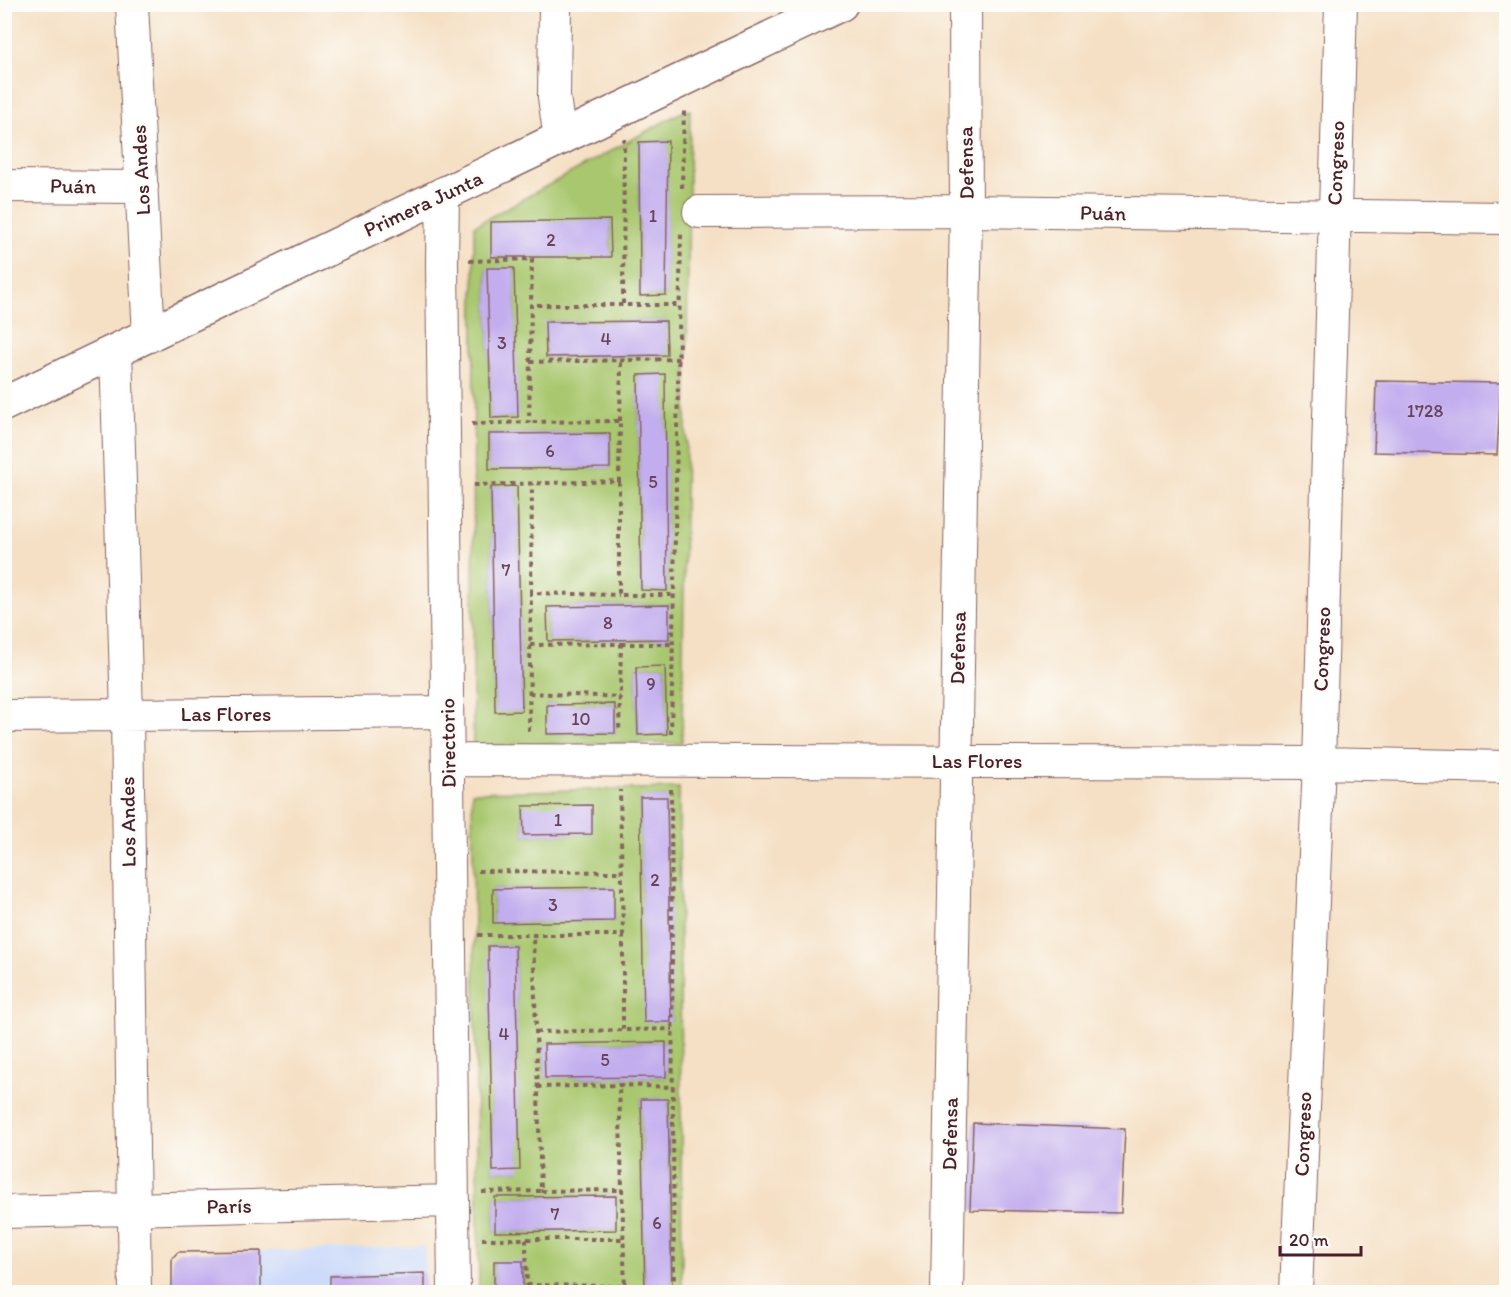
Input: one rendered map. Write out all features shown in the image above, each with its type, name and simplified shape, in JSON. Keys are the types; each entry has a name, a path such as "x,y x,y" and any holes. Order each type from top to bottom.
{"street":[{"name":"Los Andes","path":"132,4 149,336"},
{"path":"555,4 554,97 560,139"},
{"name":"Primera Junta","path":"4,404 841,4"},
{"name":"Defensa","path":"947,1293 966,211 965,4"},
{"name":"Congreso","path":"1296,1293 1319,763 1341,4"},
{"name":"Puán","path":"4,186 142,187"},
{"name":"Directorio","path":"443,193 444,486 454,1293"},
{"name":"Puán","path":"687,210 1506,218"},
{"name":"Los Andes","path":"116,351 127,714 135,1293"},
{"name":"Las Flores","path":"4,716 447,712"},
{"name":"Las Flores","path":"448,760 956,760 1506,767"},
{"name":"París","path":"4,1212 453,1196"}],"path":[{"path":"675,1293 671,760 679,304 687,210 685,78"},
{"path":"623,304 625,108"},
{"path":"442,263 532,258 529,422"},
{"path":"531,305 679,304"},
{"path":"530,362 679,359"},
{"path":"620,595 621,360"},
{"path":"444,425 620,421"},
{"path":"444,486 620,481"},
{"path":"529,760 532,484"},
{"path":"531,593 674,594"},
{"path":"621,644 619,760 623,1030"},
{"path":"530,645 673,644"},
{"path":"529,693 620,697"},
{"path":"449,871 622,872"},
{"path":"450,935 623,935"},
{"path":"533,935 541,1191"},
{"path":"536,1032 673,1029"},
{"path":"537,1087 619,1085 673,1087"},
{"path":"619,1085 625,1293"},
{"path":"453,1196 541,1191 621,1190"},
{"path":"454,1239 623,1239"},
{"path":"526,1239 527,1293"},
{"path":"527,1285 624,1286"}],"shaded area":[{"path":"425,1246 425,1292 261,1292 261,1251"}],"green space":[{"path":"690,110 682,743 473,745 474,226 678,114","holes":["667,141 666,295 640,296 639,142","610,220 611,256 492,257","487,269 514,269 517,417 491,418","666,321 666,355 546,357 546,322","664,374 667,591 641,590 638,375","610,433 610,468 489,468 489,434","491,487 517,487 522,711 495,711","668,605 669,639 548,641 547,607","665,666 667,734 638,735 636,667","615,704 615,733 548,734 547,705"]},
{"path":"679,788 682,1292 672,1292 668,1099 641,1099 645,1292 523,1292 523,1262 494,1262 494,1292 479,1292 472,792","holes":["666,797 671,1021 645,1022 640,798","523,806 592,834 524,835","613,887 614,921 493,922 493,889","489,946 515,946 519,1170 493,1171","665,1042 666,1077 545,1078 545,1044","615,1196 616,1230 495,1232 495,1197"]}],"building":[{"path":"668,141 666,295 640,296 639,142"},
{"path":"610,220 611,257 491,257 491,222"},
{"path":"487,268 514,268 518,417 491,418"},
{"path":"666,321 667,355 546,357 545,322"},
{"path":"665,374 667,591 641,590 638,375"},
{"path":"1376,381 1501,383 1497,455 1374,452"},
{"path":"610,433 610,468 489,469 489,434"},
{"path":"517,486 522,711 495,712 491,487"},
{"path":"669,605 669,639 548,641 547,607"},
{"path":"665,666 667,734 638,735 636,667"},
{"path":"615,704 615,733 547,734 547,705"},
{"path":"640,797 667,797 671,1022 644,1022"},
{"path":"592,805 592,834 524,835 523,806"},
{"path":"614,887 614,921 493,923 493,889"},
{"path":"488,946 515,946 520,1170 493,1171"},
{"path":"666,1042 666,1077 545,1078 544,1044"},
{"path":"641,1099 668,1099 672,1292 645,1292"},
{"path":"973,1123 1125,1129 1121,1213 970,1210"},
{"path":"616,1196 616,1230 495,1232 495,1197"},
{"path":"261,1251 261,1292 172,1292 172,1258 178,1252"},
{"path":"494,1261 523,1261 523,1292 494,1292"},
{"path":"425,1273 425,1292 330,1292 330,1276"}]}
